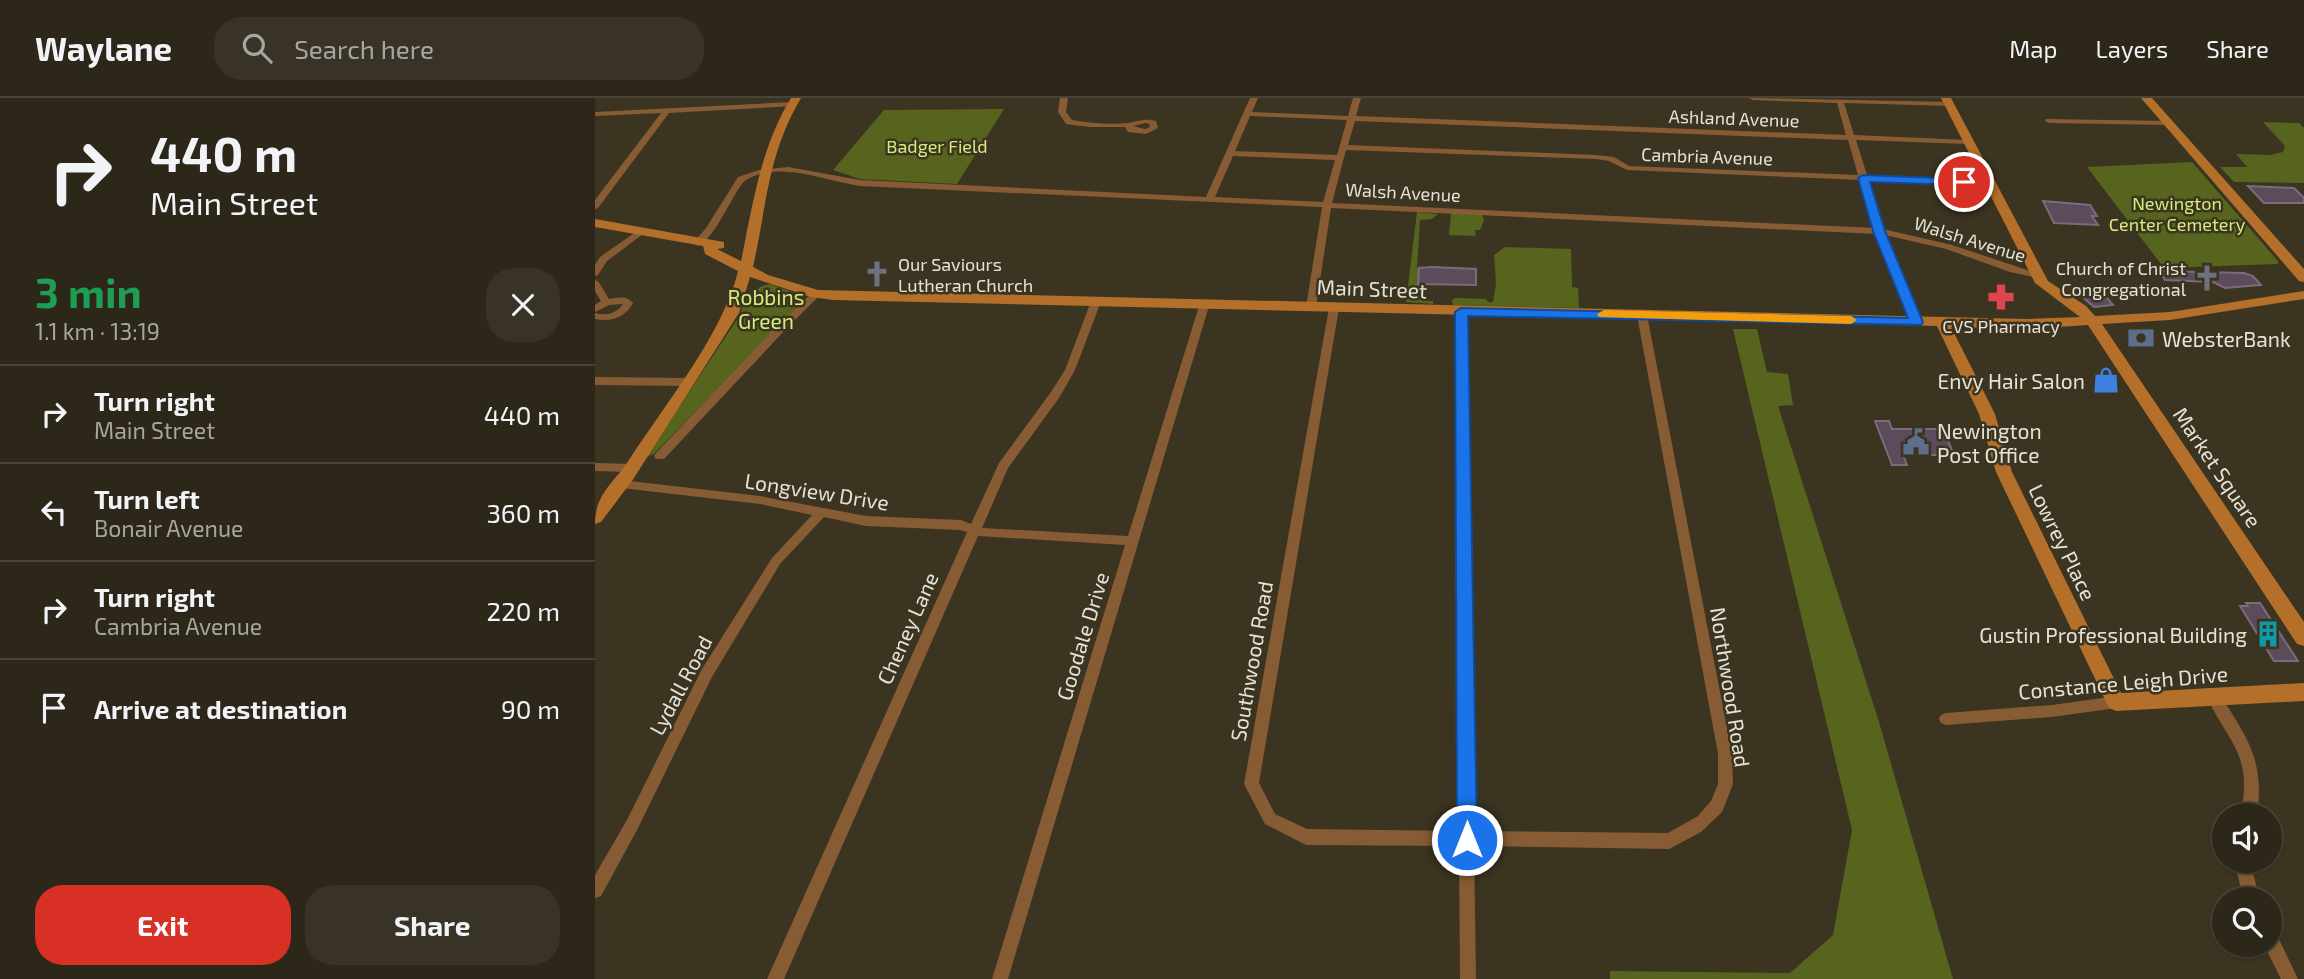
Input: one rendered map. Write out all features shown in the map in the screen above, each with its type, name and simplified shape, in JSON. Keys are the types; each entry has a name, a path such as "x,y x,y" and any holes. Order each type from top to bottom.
{"main road":[{"path":"2146,98 2304,278"},
{"path":"595,517 632,468 732,313 744,285 764,172 773,140 794,101"},
{"path":"1948,101 2037,275"},
{"path":"595,223 704,244"},
{"name":"Main Street","path":"704,244 710,251 747,264 765,279 776,280 816,294 1095,304 1942,323 2093,321 2170,316 2304,295"},
{"name":"Market Square","path":"2037,275 2047,289 2081,309 2093,321 2304,638"},
{"name":"Lowrey Place","path":"1942,323 1987,414 2004,472 2116,702"},
{"name":"Constance Leigh Drive","path":"2116,702 2304,692"}],"street":[{"path":"1064,98 1062,112 1069,122 1128,125"},
{"path":"1210,198 1254,98"},
{"path":"1311,307 1327,204 1357,98"},
{"path":"1753,98 1948,101"},
{"path":"595,114 794,101"},
{"path":"1840,101 1879,231 1916,322"},
{"path":"595,206 668,109"},
{"name":"Ashland Avenue","path":"1247,114 1969,142"},
{"path":"2049,121 2169,123"},
{"name":"Cambria Avenue","path":"1343,147 1595,157 1611,159 1627,168 1989,183"},
{"path":"1229,153 1340,158"},
{"name":"Walsh Avenue","path":"764,172 794,168 860,183 1879,231 1949,247 2013,270 2037,275"},
{"path":"704,244 739,181 764,172"},
{"path":"595,273 603,259 640,232"},
{"path":"595,284 607,302"},
{"path":"660,456 691,416 816,294"},
{"path":"595,309 607,302 624,300 627,306 615,316 595,316"},
{"name":"Cheney Lane","path":"775,979 1003,466 1070,370 1095,304"},
{"name":"Goodale Drive","path":"1000,979 1204,306"},
{"name":"Southwood Road","path":"1334,308 1251,784 1270,819 1306,836 1467,840"},
{"path":"1461,312 1468,979"},
{"name":"Northwood Road","path":"1467,840 1669,841 1693,830 1714,811 1726,787 1725,754 1642,315"},
{"path":"595,381 688,382"},
{"path":"595,467 632,468"},
{"name":"Longview Drive","path":"621,484 760,500 866,522 961,525 982,533 1133,541"},
{"name":"Lydall Road","path":"595,890 632,825 707,673 776,561 821,513"},
{"path":"2213,696 2247,753 2254,773 2251,803"},
{"name":"Constance Leigh Drive","path":"1946,719 2052,711 2116,702"},
{"path":"2279,957 2290,979"}],"green space":[{"name":"Badger Field","path":"1004,109 957,184 860,179 833,170 884,110"},
{"path":"2263,122 2299,123 2304,128 2304,183 2234,182 2220,167 2247,167 2236,154 2270,155 2283,152 2285,146"},
{"name":"Newington Center Cemetery","path":"2192,162 2278,264 2164,268 2087,167"},
{"path":"1417,212 1438,214 1432,219 1420,220 1417,268 1418,284 1424,284 1422,301 1433,301 1433,304 1406,302"},
{"path":"1451,213 1482,214 1484,220 1480,230 1475,230 1476,236 1449,235"},
{"path":"1505,247 1571,249 1572,287 1578,288 1579,308 1453,305 1452,300 1456,298 1486,299 1493,302 1496,284 1494,255"},
{"name":"Robbins Green","path":"770,284 803,296 802,302 654,454 646,457 740,315 747,298 758,288"},
{"path":"1733,329 1757,329 1767,372 1788,374 1793,405 1778,406 1879,722 1953,979 1610,979 1610,971 1790,973 1833,935 1852,830"}],"building":[{"path":"2248,186 2294,188 2304,198 2304,203 2264,203"},
{"path":"2043,201 2090,205 2097,216 2092,216 2098,225 2054,223"},
{"path":"1419,268 1476,269 1476,285 1418,284"},
{"name":"Church of Christ Congregational","path":"2159,271 2244,273 2253,276 2261,285 2225,288 2213,282 2165,280"},
{"path":"2074,290 2100,290 2113,305 2094,307"},
{"name":"Newington Post Office","path":"1875,421 1889,421 1892,429 1943,429 1954,455 1903,455 1907,465 1892,465"},
{"name":"Gustin Professional Building","path":"2246,603 2260,603 2298,661 2274,661 2240,606 2248,606"}],"slow traffic":[{"path":"1604,314 1851,320"}],"place":[{"name":"Our Saviours Lutheran Church","path":"877,274"},
{"name":"Church of Christ Congregational","path":"2207,278"},
{"name":"CVS Pharmacy","path":"2001,297"},
{"name":"WebsterBank","path":"2141,338"},
{"name":"Envy Hair Salon","path":"2106,380"},
{"name":"Newington Post Office","path":"1916,442"},
{"name":"Gustin Professional Building","path":"2268,634"}],"route":[{"path":"1467,840 1461,312 1916,322 1879,231 1863,178 1964,182"}]}
